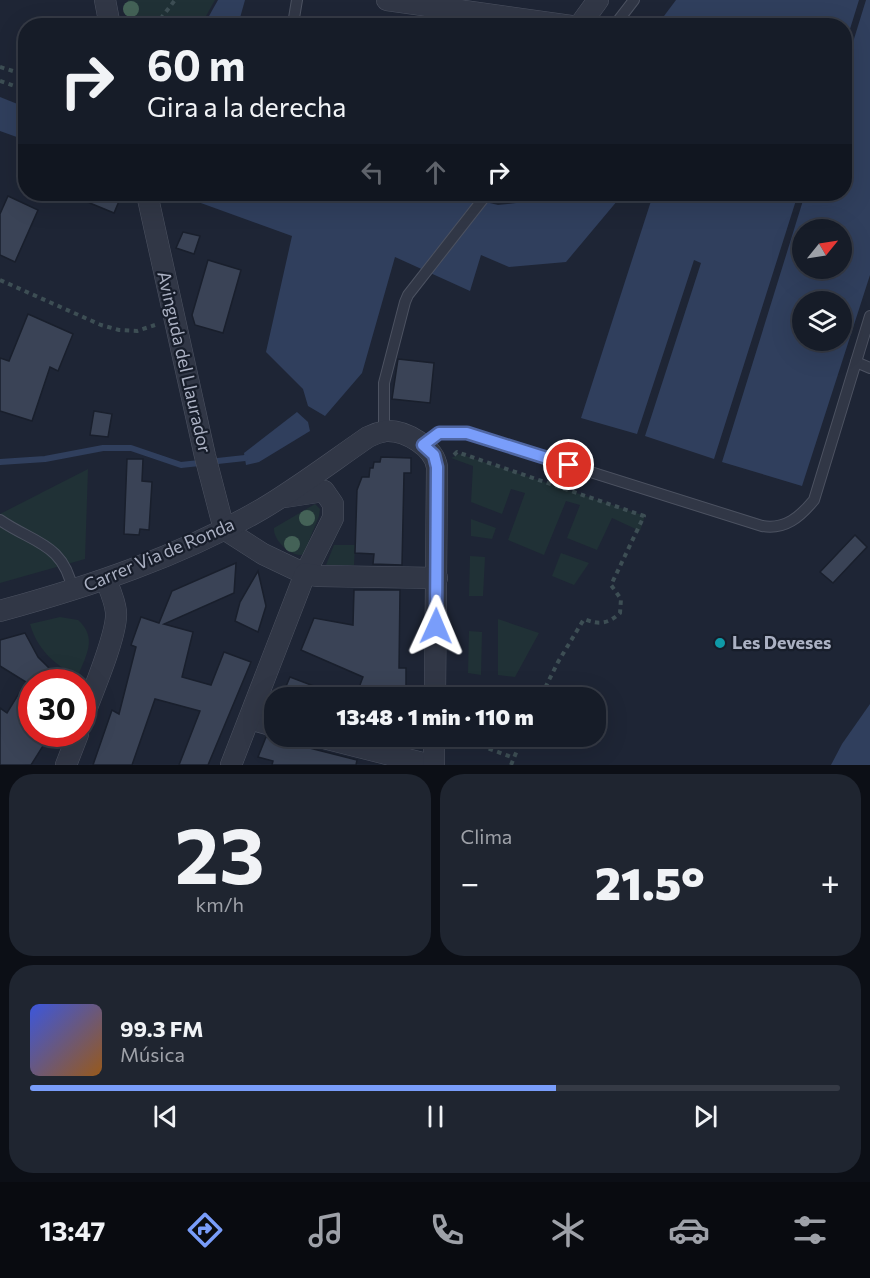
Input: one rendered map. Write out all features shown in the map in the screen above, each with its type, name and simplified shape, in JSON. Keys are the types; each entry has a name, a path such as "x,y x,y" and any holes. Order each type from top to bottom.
{"street":[{"path":"105,0 108,18"},
{"path":"387,0 453,5 515,18"},
{"path":"585,18 598,0"},
{"name":"Avinguda del Llaurador","path":"149,201 206,464 224,529"},
{"path":"280,498 368,437 384,431 400,433 423,445 434,455 437,467 435,687"},
{"path":"231,765 305,574 333,518 333,504 324,491 280,498"},
{"name":"Carrer Via de Ronda","path":"0,611 106,580 224,529 280,498"},
{"path":"224,529 263,554 305,574 437,578"},
{"path":"96,682 115,622 115,606 106,580"},
{"path":"250,719 264,723"},
{"path":"66,765 73,747"},
{"path":"360,747 432,765 433,747"}],"lane":[{"path":"294,18 297,0"},
{"path":"620,18 634,0"},
{"path":"384,431 384,383 408,296 482,201"},
{"path":"423,445 439,433 467,433 762,526 775,528 804,513 814,500 870,316"},
{"path":"856,362 870,368"},
{"path":"0,520 50,549 67,569 73,591"}],"path":[{"path":"161,18 175,0"},
{"path":"0,67 18,73"},
{"path":"0,81 18,87"},
{"path":"0,280 101,325 119,330 137,331 152,327 173,312"},
{"path":"451,458 457,453 644,516 611,585 621,599 620,613 612,621 597,624 584,619 546,687"},
{"path":"484,747 514,758"},
{"path":"511,765 518,747"}],"shaded area":[{"path":"128,0 215,0 205,18 127,18"},
{"path":"460,454 645,516 640,531 612,518 597,550 567,538 580,505 566,501 544,555 508,540 525,493 511,489 502,514 471,502 473,466 451,458"},
{"path":"88,469 85,559 0,583 0,514"},
{"path":"315,504 320,509 319,516 304,553 297,555 292,553 279,542 274,528"},
{"path":"471,519 496,528 492,539 471,536"},
{"path":"334,545 355,545 354,565 326,565"},
{"path":"561,553 589,563 574,585 552,576"},
{"path":"470,556 485,557 483,596 469,596"},
{"path":"60,617 78,620 88,633 89,640 87,654 81,669 66,669 48,656 37,641 30,624"},
{"path":"498,619 539,633 515,677 498,675"},
{"path":"469,631 482,632 481,675 468,673"}],"water":[{"path":"218,0 245,0 240,18 208,18"},
{"path":"676,0 859,0 852,22 852,18 662,18"},
{"path":"866,0 870,0 870,275 852,331 852,291 792,291 792,351 846,351 802,486 722,462 792,236 792,279 852,279 852,219 797,219 803,201 852,201 852,45"},
{"path":"0,97 18,104 18,137 0,131"},
{"path":"195,201 482,201 498,205 519,201 617,201 566,262 509,267 481,255 470,291 395,257 362,373 325,416 308,406 303,389 266,352 292,236"},
{"path":"651,201 796,201 714,459 645,436 701,263 694,260 637,434 581,418"},
{"path":"297,412 308,422 310,431 259,462 246,465 244,453"},
{"path":"870,704 870,765 831,765 842,744"}],"building":[{"path":"8,196 38,210 15,262 0,255 0,214"},
{"path":"85,201 119,201 114,213"},
{"path":"183,232 200,236 194,254 176,248"},
{"path":"208,260 241,270 223,333 195,325 192,315"},
{"path":"28,314 73,334 58,371 50,367 32,421 0,411 0,358 9,361"},
{"path":"398,359 434,363 430,403 392,399"},
{"path":"94,411 112,414 108,437 90,435"},
{"path":"381,457 411,458 411,473 404,473 402,565 373,564 374,554 355,553 357,490 362,477 369,477 370,468 373,468 374,462 380,462"},
{"path":"127,459 143,459 142,481 152,482 149,530 140,529 139,535 124,534"},
{"path":"855,535 867,547 833,583 820,572"},
{"path":"236,563 234,593 164,624 193,632 182,677 211,685 224,652 251,662 208,765 179,765 200,711 155,699 132,765 93,765 112,710 119,714 136,647 131,645 141,617 159,623 172,591"},
{"path":"258,571 266,606 258,632 235,621 240,602"},
{"path":"354,590 400,590 399,668 406,668 406,687 359,687 363,677 301,650 314,618 353,625"},
{"path":"25,633 38,657 50,669 18,669 18,677 0,666 0,640"},
{"path":"290,677 316,687 286,687"},
{"path":"18,695 18,747 42,747 31,765 0,765 0,708 7,713"},
{"path":"264,742 264,747 306,747 357,760 356,765 272,765 273,761 258,757"}],"waterway":[{"path":"0,462 45,459 103,448 131,448 181,465 245,458"}],"place":[{"name":"Les Deveses","path":"720,643"}],"route":[{"path":"436,626 437,467 434,455 423,445 433,435 456,431 569,465"}]}
